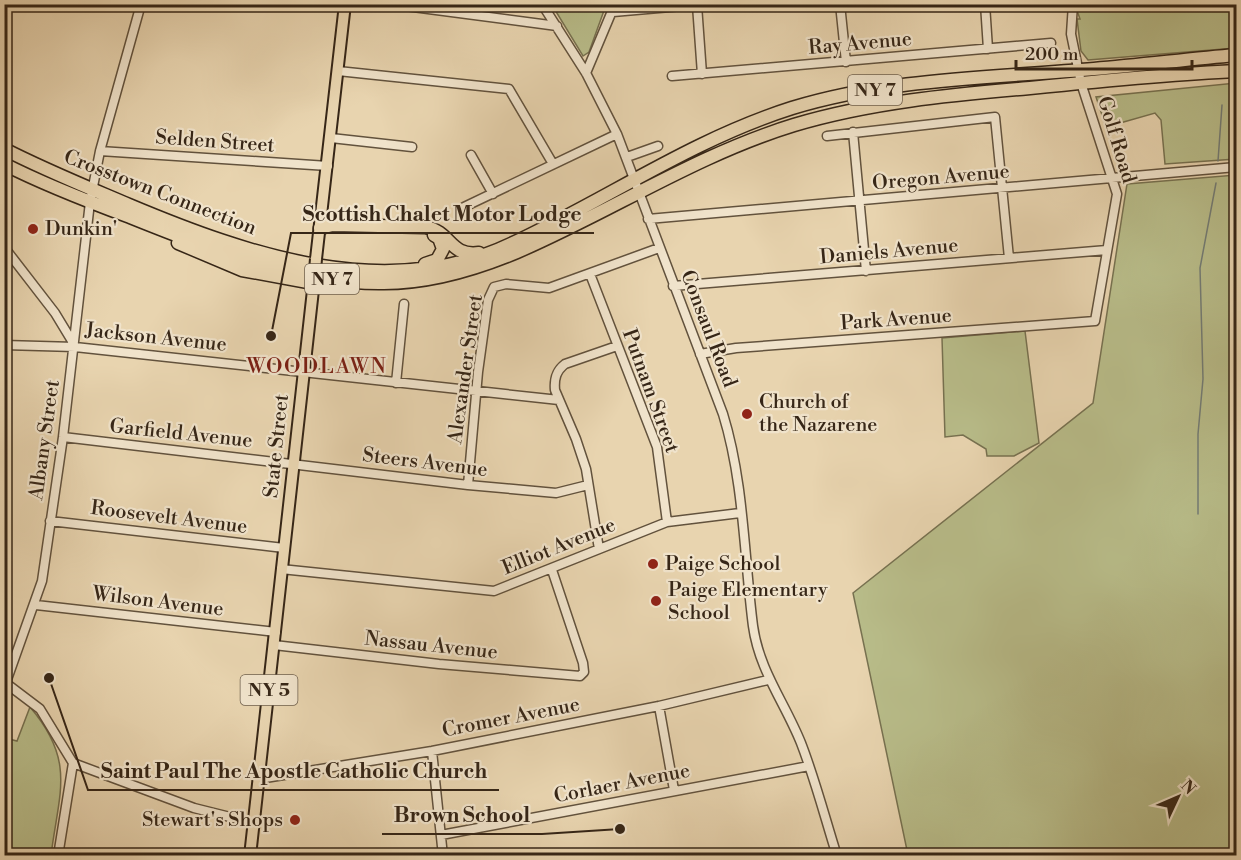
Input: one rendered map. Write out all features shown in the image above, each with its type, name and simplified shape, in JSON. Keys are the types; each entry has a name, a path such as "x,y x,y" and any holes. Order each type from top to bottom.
{"highway":[{"name":"Crosstown Connection","path":"4,149 92,196 104,207 247,258 337,280 380,284 434,279 476,268 681,153 736,128 792,108 850,94 920,82 1236,55"},
{"name":"Crosstown Connection","path":"4,164 240,247 332,268 403,271 431,269 514,248 735,145 854,109 921,98 1236,71"},
{"path":"104,207 125,220 242,270 361,289 431,285 483,270 514,248"},
{"path":"320,228 333,225 425,227 437,229 455,249 465,254 514,248"},
{"path":"320,228 333,231 424,231 439,238 442,249 437,260 403,271"}],"main road":[{"name":"State Street","path":"250,855 345,4"}],"street":[{"name":"Albany Street","path":"73,763 40,709 6,686 36,605 42,581 75,346 92,196 100,151 141,4"},
{"path":"390,4 557,26"},
{"name":"Consaul Road","path":"542,4 586,73 617,134 729,434 753,626 768,680 800,740 837,855"},
{"path":"586,73 614,8 705,4"},
{"path":"840,4 846,62"},
{"path":"985,4 988,49"},
{"name":"Golf Road","path":"1073,4 1071,34 1081,83 1117,194 1095,321"},
{"path":"697,5 702,74"},
{"name":"Ray Avenue","path":"672,76 1051,43"},
{"path":"338,71 508,89 553,164"},
{"path":"827,136 995,117 1004,189 1009,258"},
{"path":"853,132 866,271"},
{"path":"464,207 617,134"},
{"path":"331,138 412,147"},
{"path":"627,157 658,146"},
{"name":"Selden Street","path":"100,151 328,166"},
{"path":"471,155 493,194"},
{"name":"Oregon Avenue","path":"648,219 861,202 1236,167"},
{"path":"4,247 55,314 75,346"},
{"name":"Alexander Street","path":"468,485 476,392 488,300 494,287 500,284 549,288 659,248"},
{"name":"Daniels Avenue","path":"673,286 1107,250"},
{"name":"Putnam Street","path":"590,274 657,447 667,522"},
{"path":"396,383 404,304"},
{"name":"Park Avenue","path":"700,354 736,348 1095,321"},
{"name":"Jackson Avenue","path":"4,345 75,346 559,400"},
{"path":"599,549 588,485 576,439 559,400 554,382 560,368 617,346"},
{"name":"Garfield Avenue","path":"63,437 294,463"},
{"name":"Steers Avenue","path":"294,463 468,485 556,493 588,485"},
{"name":"Elliot Avenue","path":"281,568 494,591 552,570 667,522 740,513"},
{"name":"Roosevelt Avenue","path":"50,521 284,548"},
{"name":"Nassau Avenue","path":"274,645 574,677 584,672 552,570"},
{"name":"Wilson Avenue","path":"36,605 276,632"},
{"name":"Cromer Avenue","path":"259,779 432,751 659,706 768,680"},
{"path":"659,706 674,790"},
{"path":"432,751 443,855"},
{"path":"58,855 73,763 194,808 254,823"},
{"name":"Corlaer Avenue","path":"441,835 809,766"}],"green space":[{"path":"552,5 606,5 589,52 583,56"},
{"path":"1075,5 1236,5 1236,48 1088,60 1081,51 1077,19 1080,19"},
{"path":"1236,83 1236,159 1165,164 1161,120 1155,113 1106,127 1096,97"},
{"path":"1236,175 1236,855 908,855 853,593 1093,403 1127,184"},
{"path":"1025,331 1039,443 1014,456 987,456 986,449 963,435 945,437 942,338"},
{"path":"30,707 54,744 59,761 60,795 51,855 5,855 5,738 17,741"}],"waterway":[{"path":"1232,37 1236,29"},
{"path":"1218,161 1222,105"},
{"path":"1198,514 1198,434 1203,379 1200,268 1216,183"}],"place":[{"name":"Dunkin'","path":"33,229"},
{"name":"Scottish Chalet Motor Lodge","path":"271,336"},
{"name":"Church of the Nazarene","path":"747,414"},
{"name":"Paige School","path":"653,564"},
{"name":"Paige Elementary School","path":"656,601"},
{"name":"Saint Paul The Apostle Catholic Church","path":"49,678"},
{"name":"Stewart's Shops","path":"295,820"},
{"name":"Brown School","path":"620,829"}],"district":[{"name":"WOODLAWN","path":"317,367"}]}
